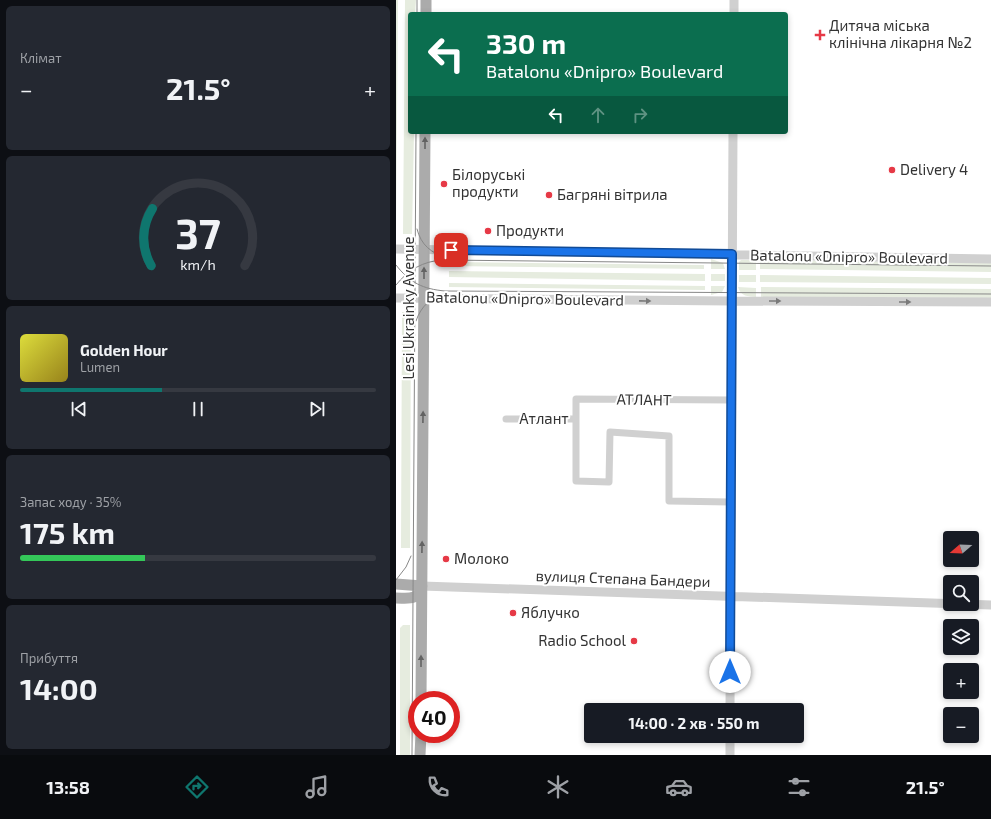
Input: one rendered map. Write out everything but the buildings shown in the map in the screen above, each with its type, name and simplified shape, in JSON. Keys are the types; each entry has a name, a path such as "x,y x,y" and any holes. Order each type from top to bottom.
{"main road":[{"path":"426,0 426,12"},
{"name":"Lesi Ukrainky Avenue","path":"421,691 425,134"},
{"name":"вулиця Степана Бандери","path":"396,584 422,586"},
{"path":"396,598 413,598 417,596 422,586"},
{"path":"420,755 421,743"}],"street":[{"path":"734,0 734,12"},
{"path":"730,703 733,134"},
{"name":"Batalonu «Dnipro» Boulevard","path":"396,249 991,259"},
{"name":"Batalonu «Dnipro» Boulevard","path":"396,298 991,302"},
{"name":"АТЛАНТ","path":"573,418 576,399 731,400"},
{"name":"Атлант","path":"506,419 573,418 576,480 609,482 610,432 669,436 669,501 730,502"},
{"name":"вулиця Степана Бандери","path":"422,586 991,605"},
{"path":"730,743 730,755"}],"shaded area":[{"path":"396,0 398,0 396,234"},
{"path":"405,0 416,0 415,12 408,12 408,134 414,134 412,234 403,234"},
{"path":"711,259 723,263 725,269 711,269"},
{"path":"741,260 756,260 756,270 739,270 739,262"},
{"path":"760,260 991,263 991,272 760,269"},
{"path":"449,262 704,265 704,269 450,266"},
{"path":"449,271 705,274 705,281 449,277"},
{"path":"711,274 725,274 725,281 711,281"},
{"path":"739,275 756,275 756,282 739,282"},
{"path":"760,275 991,278 991,284 760,282"},
{"path":"449,283 705,286 705,290 449,287"},
{"path":"711,286 725,286 722,292 711,295"},
{"path":"738,287 756,288 756,297 741,293"},
{"path":"761,287 991,289 991,298 761,297"},
{"path":"402,312 411,312 410,548 401,548"},
{"path":"403,625 410,625 408,743 410,743 410,755 400,755 400,628"}],"tram line":[{"path":"417,0 417,12"},
{"path":"412,755 416,134"},
{"path":"417,229 421,240 428,248 436,254 447,258"},
{"path":"396,285 416,267 429,262 443,260 991,266"},
{"path":"396,265 412,281 430,289 445,291 991,294"},
{"path":"416,321 427,303 436,297 447,293"},
{"path":"396,580 406,567 411,556"}],"place":[{"name":"Дитяча міська клінічна лікарня №2","path":"820,35"},
{"name":"Delivery 4","path":"892,170"},
{"name":"Білоруські продукти","path":"444,184"},
{"name":"Багряні вітрила","path":"549,195"},
{"name":"Продукти","path":"488,231"},
{"name":"Молоко","path":"446,559"},
{"name":"Яблучко","path":"513,613"},
{"name":"Radio School","path":"634,641"}],"route":[{"path":"451,250 732,254 730,672"}]}
